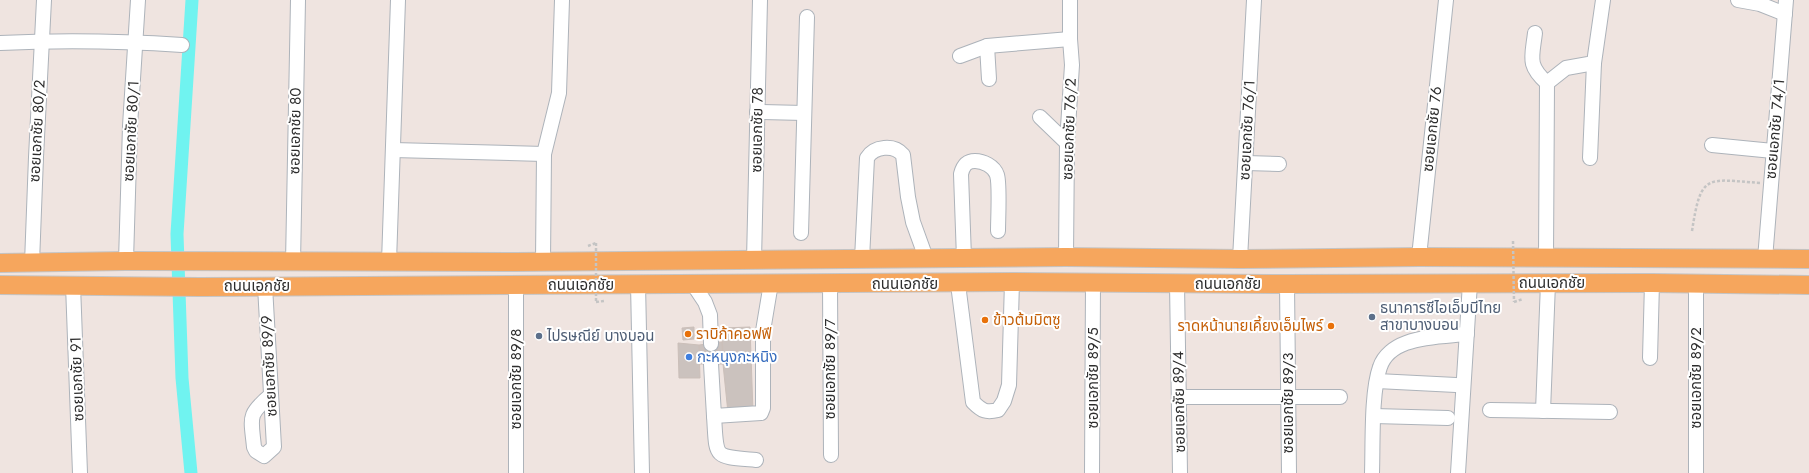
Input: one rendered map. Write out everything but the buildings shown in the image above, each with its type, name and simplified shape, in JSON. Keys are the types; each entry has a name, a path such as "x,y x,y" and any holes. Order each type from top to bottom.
{"main road":[{"name":"ถนนเอกชัย","path":"0,263 546,262 1066,257 1240,259 1419,257 1809,260"},
{"path":"512,262 519,273 516,285"},
{"path":"546,262 542,274 545,281 551,285"},
{"name":"ถนนเอกชัย","path":"0,285 200,287 771,283 958,284 1012,282 1177,284 1696,283 1809,285"}],"street":[{"name":"ซอยเอกชัย 80/2","path":"32,262 44,0"},
{"name":"ซอยเอกชัย 80/1","path":"126,262 130,126 138,0"},
{"name":"ซอยเอกชัย 80","path":"293,263 298,0"},
{"path":"389,262 398,0"},
{"path":"546,262 544,154 559,94 562,0"},
{"name":"ซอยเอกชัย 78","path":"754,260 760,0"},
{"name":"ซอยเอกชัย 76/2","path":"1066,257 1067,143 1072,65 1070,0"},
{"name":"ซอยเอกชัย 76/1","path":"1240,259 1254,0"},
{"name":"ซอยเอกชัย 76","path":"1419,257 1446,0"},
{"path":"1590,158 1594,63 1603,0"},
{"path":"1738,0 1786,7"},
{"name":"ซอยเอกชัย 74/1","path":"1765,259 1770,183 1786,7"},
{"path":"801,233 807,17"},
{"path":"1535,34 1532,60 1536,72 1547,82 1546,258"},
{"path":"960,56 987,46 1070,39"},
{"path":"0,43 42,41 135,42 182,45"},
{"path":"987,46 989,79"},
{"path":"1547,82 1566,68 1594,63"},
{"path":"757,112 804,113"},
{"path":"1040,117 1067,143"},
{"path":"1712,145 1773,151"},
{"path":"862,259 867,158 870,152 883,148 899,150 903,155 908,197 914,222 926,258"},
{"path":"393,150 544,154"},
{"path":"964,258 961,174 963,166 970,161 981,161 990,166 997,174 998,231"},
{"path":"1246,163 1279,164"},
{"path":"958,284 973,402 981,410 988,412 998,410 1004,401 1008,385 1012,282"},
{"path":"714,416 759,415 763,411 763,331 771,283"},
{"name":"ซอยเอกชัย 89/5","path":"1092,473 1093,283"},
{"path":"1458,473 1470,283"},
{"path":"1543,411 1548,283"},
{"path":"1650,358 1652,283"},
{"name":"ซอยเอกชัย 89/2","path":"1696,283 1696,473"},
{"path":"638,284 642,473"},
{"path":"693,284 705,302 710,315 711,344"},
{"name":"ซอยเอกชัย 89/7","path":"830,284 830,455"},
{"name":"ซอยเอกชัย 89/4","path":"1177,284 1180,473"},
{"name":"ซอยเอกชัย 89/3","path":"1286,284 1289,397 1288,473"},
{"name":"ซอยเอกชัย 91","path":"73,285 80,473"},
{"name":"ซอยเอกชัย 89/8","path":"516,285 516,473"},
{"name":"ซอยเอกชัย 89/9","path":"264,286 271,395 274,447 264,456 256,451 252,421 255,408 271,395"},
{"path":"1372,473 1377,381 1380,366 1385,358 1394,350 1407,343 1431,337 1467,334"},
{"path":"712,364 717,450 721,455 727,458 756,460"},
{"path":"1377,381 1456,385"},
{"path":"1179,397 1340,397"},
{"path":"1490,410 1610,412"},
{"path":"1374,416 1448,418"}],"path":[{"path":"1692,231 1697,201 1702,190 1708,183 1718,180 1770,183"},
{"path":"1513,241 1514,302"},
{"path":"596,243 596,302"}],"waterway":[{"path":"191,473 182,378 177,234 192,0"}],"tunnel":[{"path":"711,344 711,364"}],"place":[{"name":"ธนาคารซีไอเอ็มบีไทย สาขาบางบอน","path":"1372,317"},
{"name":"ข้าวต้มมิตซู","path":"985,320"},
{"name":"ราดหน้านายเคี้ยงเอ็มไพร์","path":"1331,326"},
{"name":"ราบิก้าคอฟฟี","path":"688,334"},
{"name":"ไปรษณีย์ บางบอน","path":"539,336"},
{"name":"กะหนุงกะหนิง","path":"689,357"}]}
